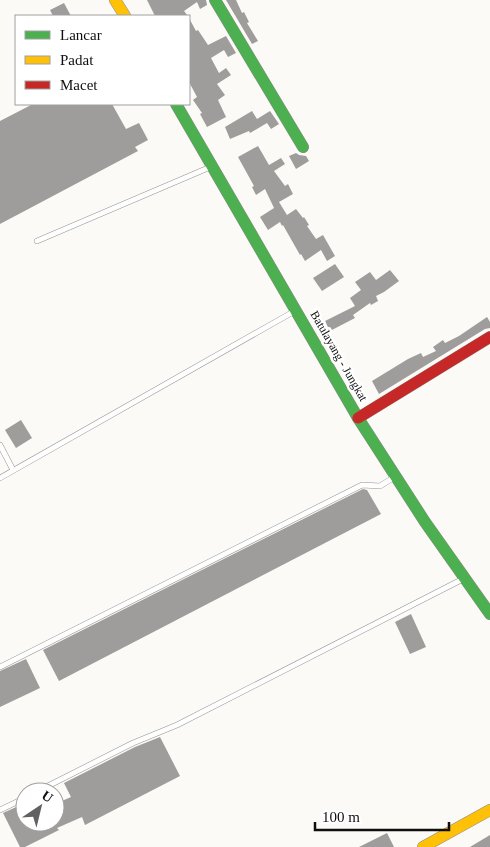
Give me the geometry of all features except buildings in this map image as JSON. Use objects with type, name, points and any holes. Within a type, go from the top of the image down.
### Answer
[{"type":"main road","points":[[115,0],[124,15]]},
{"type":"main road","points":[[216,0],[303,146]]},
{"type":"main road","name":"Batulayang - Jungkat","points":[[177,105],[358,418],[395,476],[490,614]]},
{"type":"main road","points":[[358,418],[490,338]]},
{"type":"main road","points":[[423,847],[490,810]]},
{"type":"lane","points":[[38,241],[213,166]]},
{"type":"lane","points":[[0,478],[297,310]]},
{"type":"lane","points":[[0,445],[13,470]]},
{"type":"lane","points":[[0,666],[362,485],[380,486],[395,476]]},
{"type":"lane","points":[[56,782],[133,743],[177,725],[464,578]]},
{"type":"lane","points":[[0,810],[15,803]]},
{"type":"traffic: fast","points":[[215,0],[303,147]]},
{"type":"traffic: fast","points":[[177,105],[358,418],[425,522],[490,614]]},
{"type":"traffic: slow","points":[[115,0],[124,15]]},
{"type":"traffic: slow","points":[[423,847],[490,810]]},
{"type":"traffic: jam","points":[[358,418],[490,337]]}]
